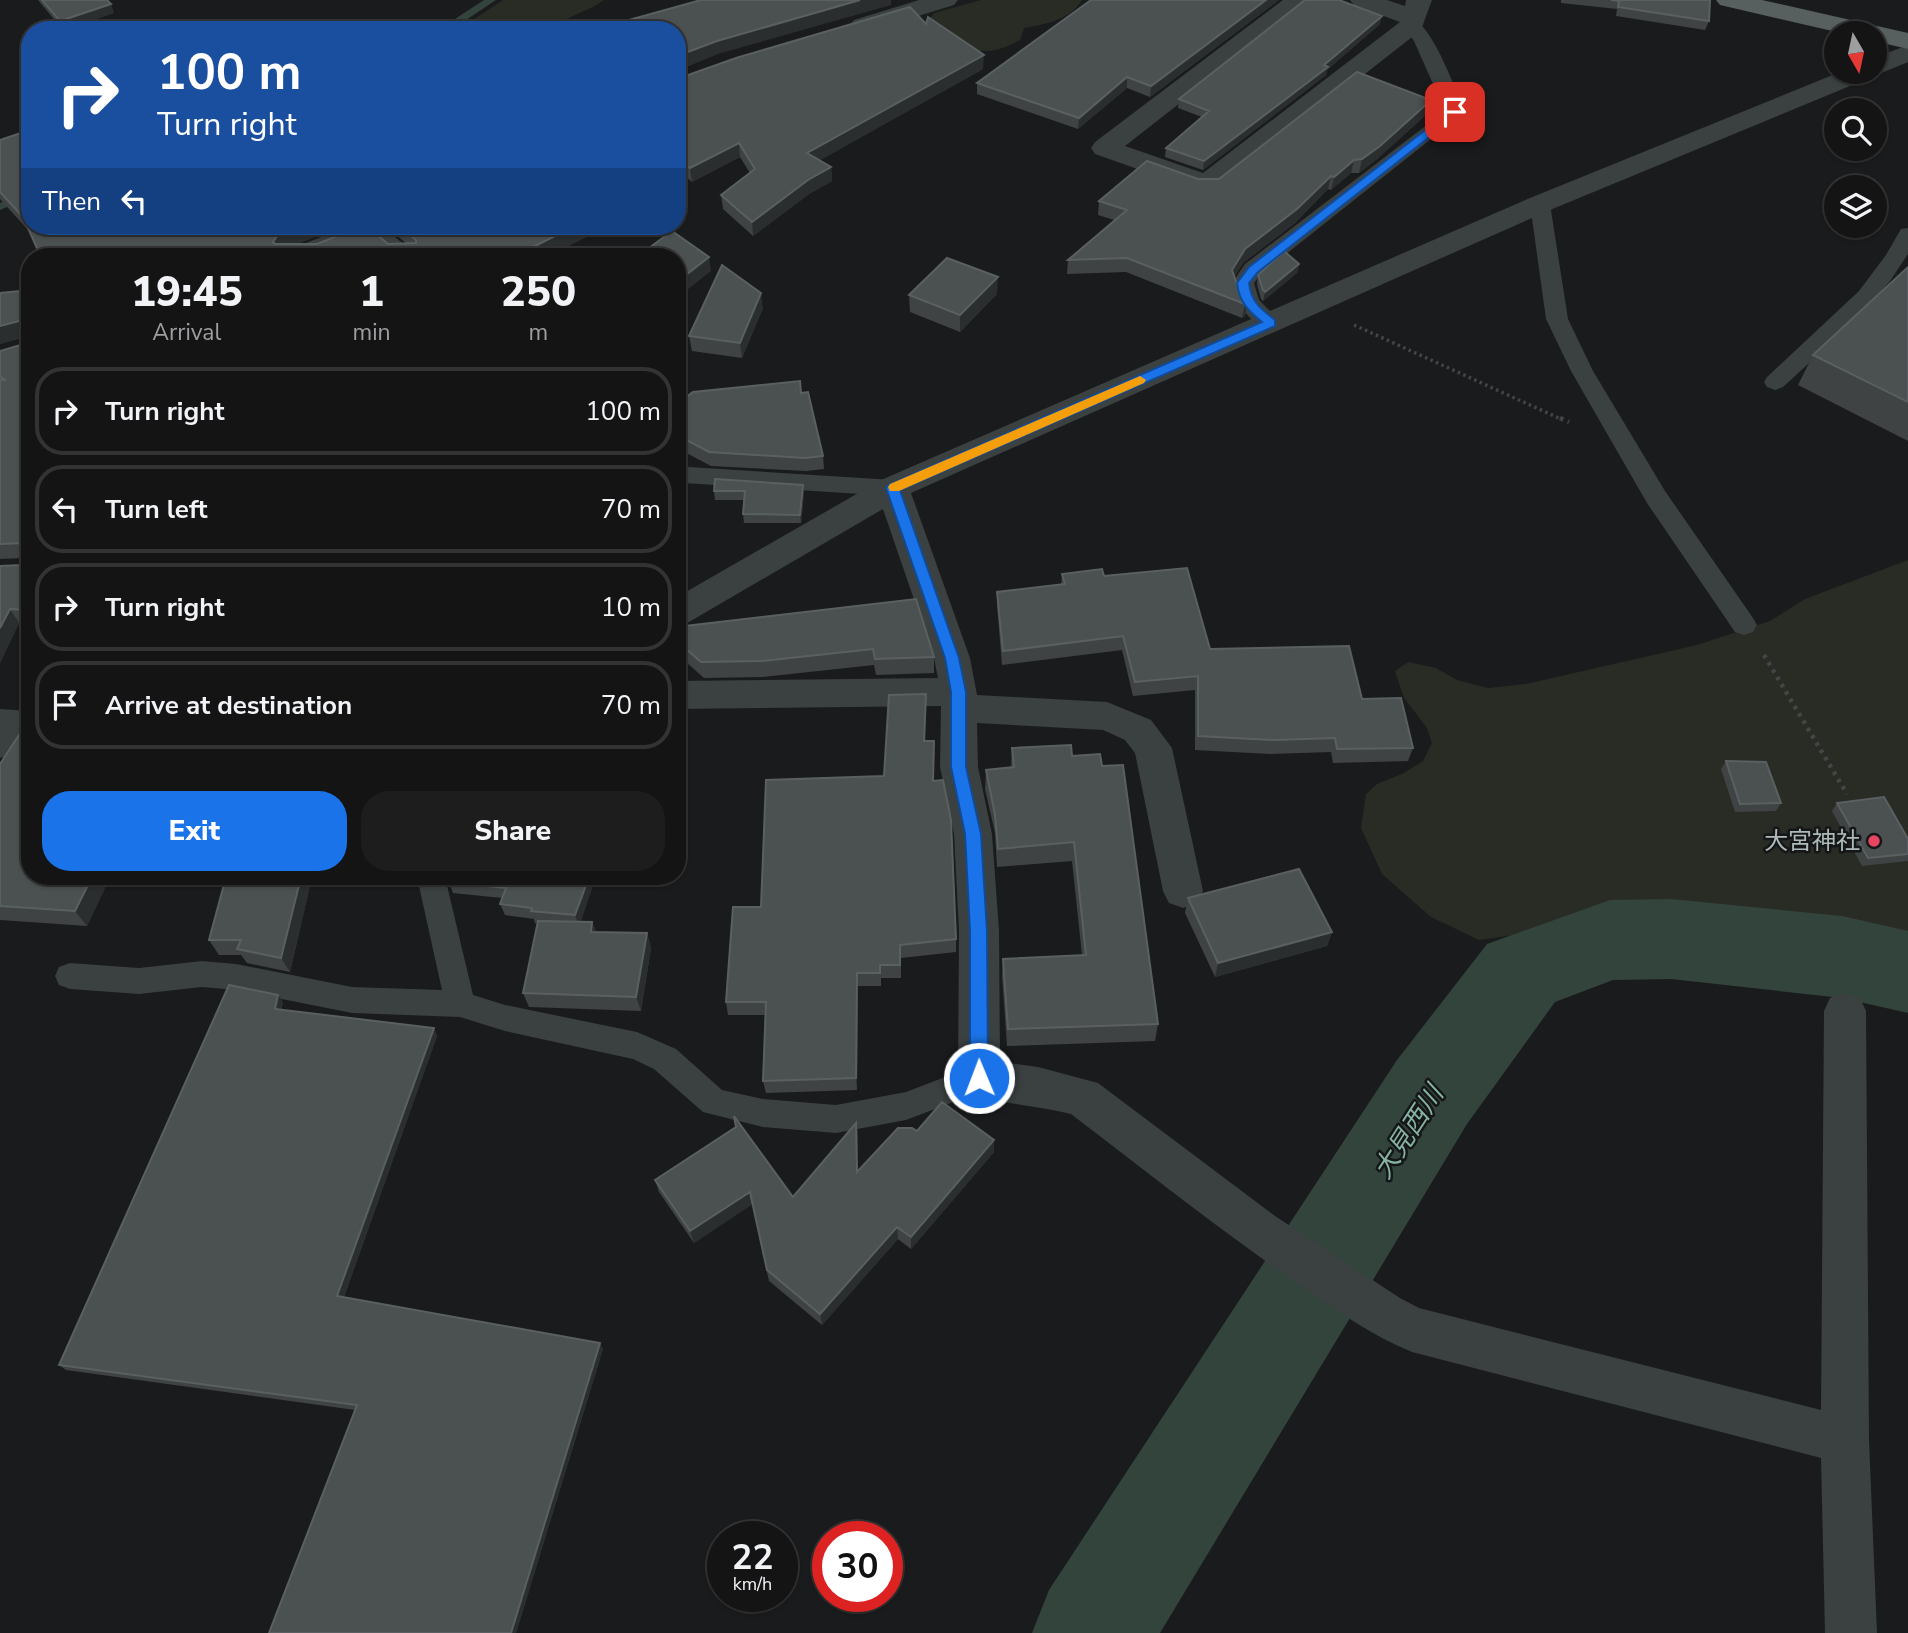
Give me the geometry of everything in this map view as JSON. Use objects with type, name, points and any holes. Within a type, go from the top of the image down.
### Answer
[{"type":"main road","points":[[1729,0],[1824,22]]},
{"type":"main road","points":[[1887,36],[1908,41]]},
{"type":"street","points":[[834,34],[945,0]]},
{"type":"street","points":[[1299,0],[1105,148],[1207,184],[1415,14]]},
{"type":"street","points":[[1363,0],[1415,14]]},
{"type":"street","points":[[1887,62],[1908,53]]},
{"type":"street","points":[[686,608],[893,488],[1540,204],[1833,84]]},
{"type":"street","points":[[318,248],[351,235]]},
{"type":"street","points":[[893,488],[952,658],[959,700],[959,767],[973,834],[979,931],[979,1078],[1038,1086],[1083,1097],[1259,1231],[1383,1314],[1412,1329],[1845,1440]]},
{"type":"street","points":[[686,695],[959,700],[1107,716],[1138,730],[1153,748],[1184,891]]},
{"type":"street","points":[[1845,1011],[1845,1440],[1851,1633]]},
{"type":"lane","points":[[1271,323],[1253,309],[1244,295],[1243,283],[1254,269],[1455,112],[1423,40],[1415,14]]},
{"type":"lane","points":[[1540,204],[1558,319],[1615,428],[1656,497],[1744,625]]},
{"type":"lane","points":[[1775,382],[1872,290],[1898,256],[1908,234]]},
{"type":"lane","points":[[383,235],[398,248]]},
{"type":"lane","points":[[686,476],[893,488]]},
{"type":"lane","points":[[433,885],[460,1004]]},
{"type":"lane","points":[[70,976],[139,981],[202,974],[236,977],[352,1000],[460,1004],[505,1018],[637,1046],[665,1059],[714,1102],[763,1113],[836,1119],[906,1106],[979,1078]]},
{"type":"path","points":[[1314,304],[1558,419],[1589,427],[1615,428]]},
{"type":"path","points":[[1766,658],[1847,794]]},
{"type":"shaded area","points":[[503,0],[604,0],[565,21],[472,21]]},
{"type":"shaded area","points":[[981,0],[1082,0],[1064,17],[1024,28],[1020,40],[991,51],[979,51],[963,45],[948,36],[930,18],[934,13]]},
{"type":"shaded area","points":[[1908,560],[1908,935],[1849,919],[1738,912],[1632,910],[1557,921],[1522,934],[1479,940],[1431,917],[1382,874],[1361,828],[1366,794],[1377,784],[1404,773],[1423,761],[1432,743],[1427,728],[1404,698],[1395,671],[1408,662],[1436,668],[1457,680],[1488,688],[1526,684],[1697,645],[1770,621],[1805,599]]},
{"type":"building","points":[[42,0],[107,0],[111,4],[60,21]]},
{"type":"building","points":[[701,0],[860,0],[717,41],[686,53],[686,21],[625,21]]},
{"type":"building","points":[[1091,0],[1266,0],[1151,86],[1127,77],[1079,118],[977,83]]},
{"type":"building","points":[[1305,0],[1339,0],[1382,16],[1324,65],[1328,67],[1204,161],[1166,148],[1209,111],[1179,99]]},
{"type":"building","points":[[1611,0],[1710,0],[1709,21],[1618,7],[1619,1]]},
{"type":"building","points":[[910,7],[926,24],[928,17],[984,55],[807,153],[831,167],[808,180],[752,222],[721,195],[755,169],[739,143],[690,168],[686,165],[686,76],[736,58]]},
{"type":"building","points":[[1357,72],[1431,100],[1380,146],[1362,159],[1354,160],[1334,177],[1331,176],[1297,209],[1245,249],[1232,270],[1247,302],[1245,304],[1127,258],[1068,260],[1127,210],[1099,201],[1147,161],[1198,179],[1219,179]]},
{"type":"building","points":[[21,133],[21,215],[0,192],[0,140]]},
{"type":"building","points":[[31,235],[278,235],[273,242],[275,244],[317,244],[340,235],[378,235],[388,244],[416,243],[410,235],[557,235],[531,248],[37,248]]},
{"type":"building","points":[[667,235],[678,235],[709,257],[686,275],[686,248],[649,248]]},
{"type":"building","points":[[1284,251],[1299,264],[1265,292],[1258,275]]},
{"type":"building","points":[[947,258],[998,277],[960,315],[909,295]]},
{"type":"building","points":[[722,265],[761,293],[740,343],[689,336]]},
{"type":"building","points":[[1908,267],[1908,402],[1813,355]]},
{"type":"building","points":[[21,291],[21,321],[0,326],[0,293]]},
{"type":"building","points":[[21,345],[21,543],[0,544],[0,380],[6,380],[0,377],[0,351]]},
{"type":"building","points":[[800,381],[801,393],[808,392],[823,456],[805,458],[709,452],[686,440],[686,397],[693,392]]},
{"type":"building","points":[[715,479],[803,485],[800,515],[743,514],[745,491],[714,491]]},
{"type":"building","points":[[21,565],[21,610],[10,609],[0,628],[0,566]]},
{"type":"building","points":[[1187,568],[1210,649],[1349,646],[1362,699],[1401,698],[1413,748],[1337,749],[1335,738],[1274,740],[1198,736],[1198,676],[1135,682],[1123,636],[1003,651],[997,592],[1065,584],[1062,574],[1102,569],[1104,576]]},
{"type":"building","points":[[916,599],[934,657],[875,659],[873,649],[761,661],[701,662],[686,649],[686,626]]},
{"type":"building","points":[[926,694],[924,741],[934,741],[933,781],[943,780],[951,820],[956,939],[900,945],[900,965],[880,965],[880,973],[857,973],[856,1078],[763,1081],[766,1002],[726,1002],[733,907],[761,907],[766,780],[884,776],[889,695]]},
{"type":"building","points":[[21,732],[21,885],[88,885],[75,911],[0,906],[0,764]]},
{"type":"building","points":[[1071,745],[1072,756],[1100,754],[1102,766],[1123,765],[1158,1024],[1008,1029],[1003,959],[1086,955],[1074,842],[998,849],[995,815],[986,770],[1014,767],[1012,748]]},
{"type":"building","points":[[1726,761],[1766,762],[1781,803],[1740,804]]},
{"type":"building","points":[[1884,797],[1908,839],[1908,854],[1868,858],[1837,803]]},
{"type":"building","points":[[1299,869],[1332,932],[1218,963],[1188,898]]},
{"type":"building","points":[[224,885],[299,885],[281,958],[237,949],[241,940],[209,940]]},
{"type":"building","points":[[477,885],[586,885],[575,915],[531,911],[532,908],[500,904],[506,888]]},
{"type":"building","points":[[538,921],[592,922],[591,932],[647,933],[636,997],[523,993]]},
{"type":"building","points":[[229,985],[278,995],[275,1009],[434,1028],[337,1296],[600,1343],[511,1633],[269,1633],[357,1405],[59,1365]]},
{"type":"building","points":[[942,1102],[994,1140],[911,1237],[897,1227],[820,1314],[767,1270],[750,1192],[690,1231],[655,1180],[736,1127],[734,1116],[793,1197],[856,1123],[857,1172],[898,1128],[912,1128],[917,1131]]},
{"type":"waterway","points":[[457,21],[491,0]]},
{"type":"waterway","points":[[0,207],[21,197]]},
{"type":"waterway","name":"大見西川","points":[[1092,1633],[1432,1092],[1521,973],[1610,940],[1671,939],[1842,957],[1908,972]]},
{"type":"slow traffic","points":[[894,487],[1140,380]]},
{"type":"place","name":"大宮神社","points":[[1874,841]]},
{"type":"route","points":[[979,1078],[979,931],[973,834],[959,767],[958,692],[952,658],[893,488],[1271,323],[1253,309],[1244,295],[1243,283],[1254,269],[1455,112]]}]
